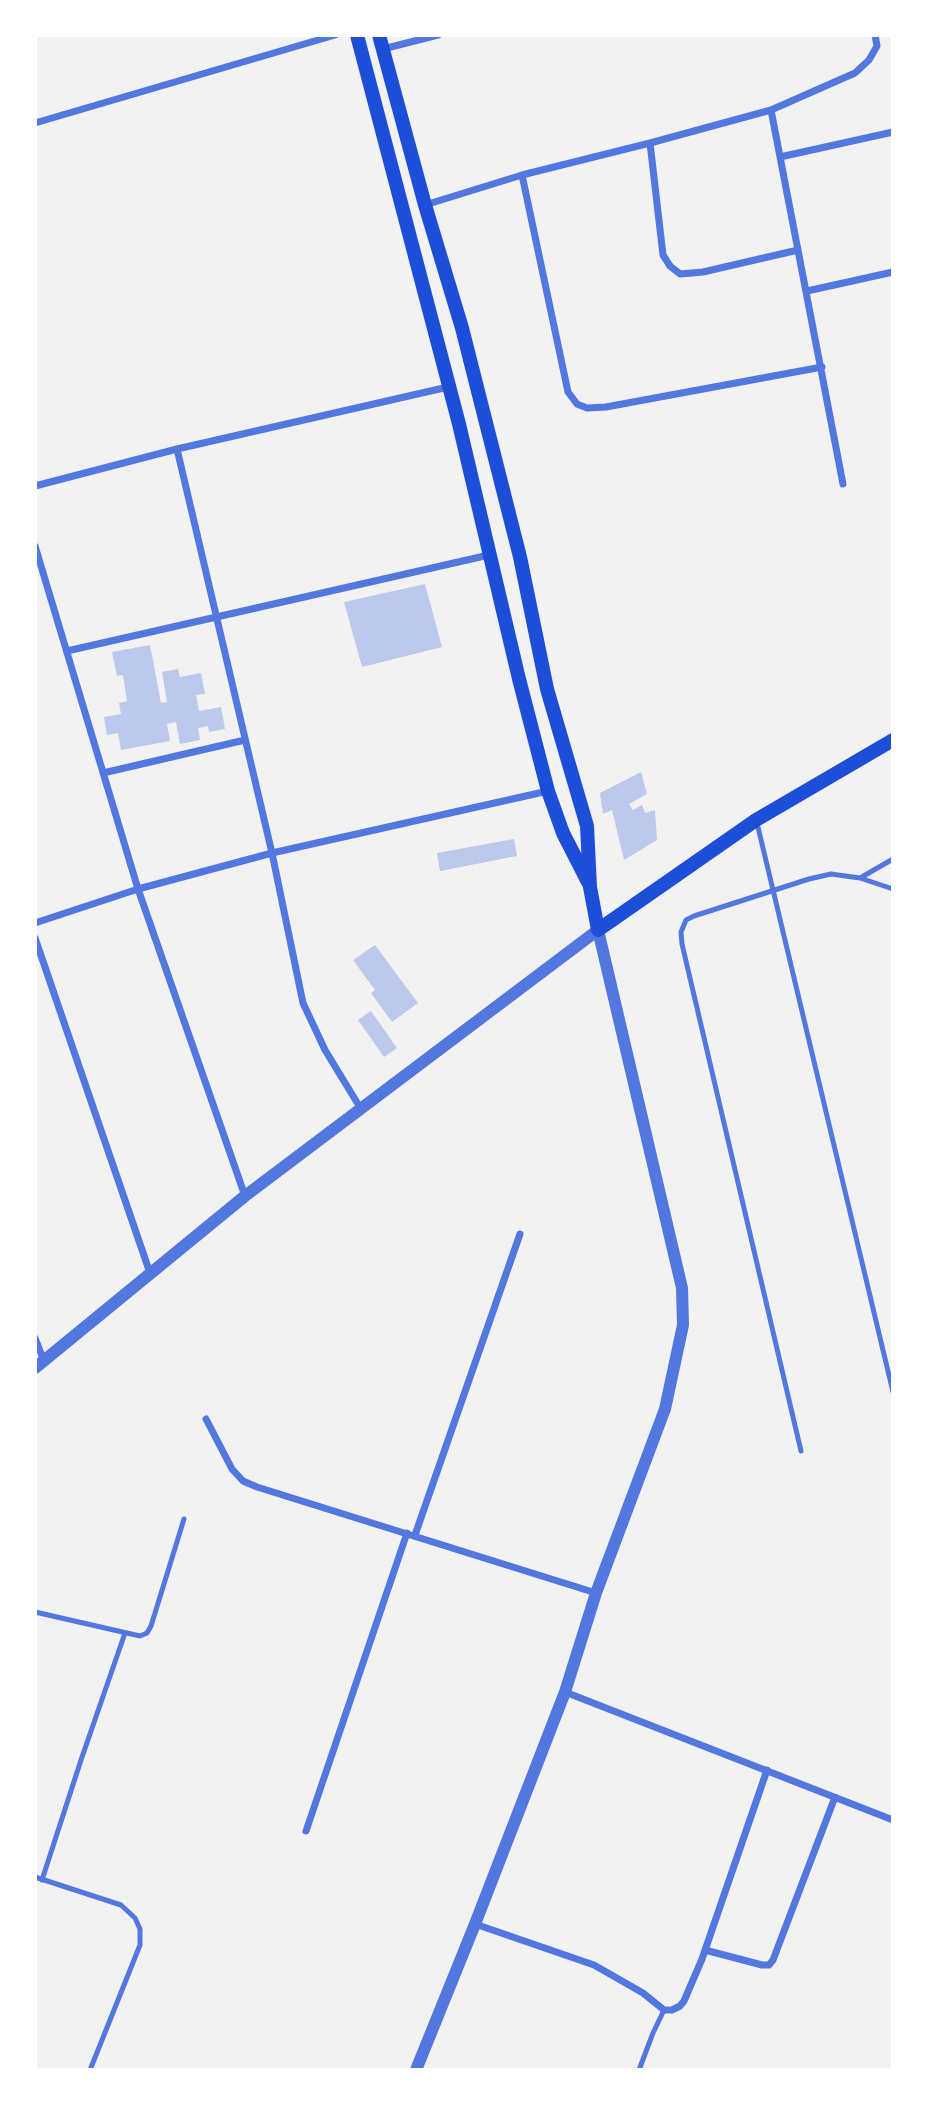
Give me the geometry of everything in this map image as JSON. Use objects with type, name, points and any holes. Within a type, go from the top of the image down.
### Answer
[{"type":"main road","points":[[357,35],[548,791],[563,833],[590,887]]},
{"type":"main road","points":[[381,42],[462,328],[520,557],[547,688],[587,827],[590,887],[598,930],[756,820],[893,740]]},
{"type":"main road","points":[[377,110],[397,103]]},
{"type":"street","points":[[35,123],[335,35]]},
{"type":"street","points":[[381,42],[438,35]]},
{"type":"street","points":[[425,205],[522,175],[650,144],[771,110],[855,73],[869,60],[877,46],[875,35]]},
{"type":"street","points":[[771,110],[843,484]]},
{"type":"street","points":[[780,157],[893,132]]},
{"type":"street","points":[[650,144],[663,254],[670,266],[680,274],[703,272],[798,250]]},
{"type":"street","points":[[522,175],[569,392],[577,404],[587,408],[606,407],[822,367]]},
{"type":"street","points":[[807,291],[893,272]]},
{"type":"street","points":[[35,486],[177,449],[448,387]]},
{"type":"street","points":[[177,449],[272,853],[303,1003],[325,1050],[361,1108]]},
{"type":"street","points":[[35,546],[138,889],[245,1196]]},
{"type":"street","points":[[67,651],[489,555]]},
{"type":"street","points":[[103,773],[245,740]]},
{"type":"street","points":[[35,923],[138,889],[272,853],[548,791]]},
{"type":"street","points":[[35,1338],[40,1364],[245,1196],[598,930],[682,1288],[683,1325],[665,1409],[596,1593],[565,1692],[416,2070]]},
{"type":"street","points":[[35,938],[149,1273]]},
{"type":"street","points":[[306,1831],[520,1234]]},
{"type":"street","points":[[206,1419],[233,1469],[243,1481],[596,1593]]},
{"type":"street","points":[[565,1692],[893,1820]]},
{"type":"street","points":[[475,1924],[594,1965],[643,1993],[664,2010],[672,2010],[684,2001],[705,1950],[767,1770]]},
{"type":"street","points":[[705,1950],[762,1965],[769,1965],[774,1960],[835,1797]]},
{"type":"lane","points":[[756,820],[893,1392]]},
{"type":"lane","points":[[860,878],[893,859]]},
{"type":"lane","points":[[801,1451],[681,932],[686,920],[694,916],[831,874],[860,878],[893,889]]},
{"type":"lane","points":[[35,1612],[140,1636],[147,1633],[184,1519]]},
{"type":"lane","points":[[42,1880],[125,1633]]},
{"type":"lane","points":[[35,1877],[121,1905],[135,1919],[140,1930],[140,1945],[90,2070]]},
{"type":"lane","points":[[639,2070],[664,2010]]},
{"type":"building","points":[[425,584],[442,647],[362,667],[344,602]]},
{"type":"building","points":[[150,645],[161,703],[167,702],[162,672],[178,669],[180,677],[201,673],[205,694],[196,695],[199,711],[221,707],[225,729],[209,732],[208,726],[198,728],[200,740],[180,744],[176,722],[167,724],[170,741],[121,750],[118,733],[107,735],[104,717],[121,714],[119,703],[127,701],[123,675],[117,676],[112,652]]},
{"type":"building","points":[[641,772],[647,794],[629,804],[633,810],[642,805],[645,813],[655,810],[657,840],[624,860],[612,810],[603,814],[600,793]]},
{"type":"building","points":[[514,839],[517,856],[440,871],[437,853]]},
{"type":"building","points":[[375,945],[418,1003],[392,1022],[371,993],[375,990],[353,960]]},
{"type":"building","points":[[371,1011],[397,1048],[384,1057],[358,1020]]}]
